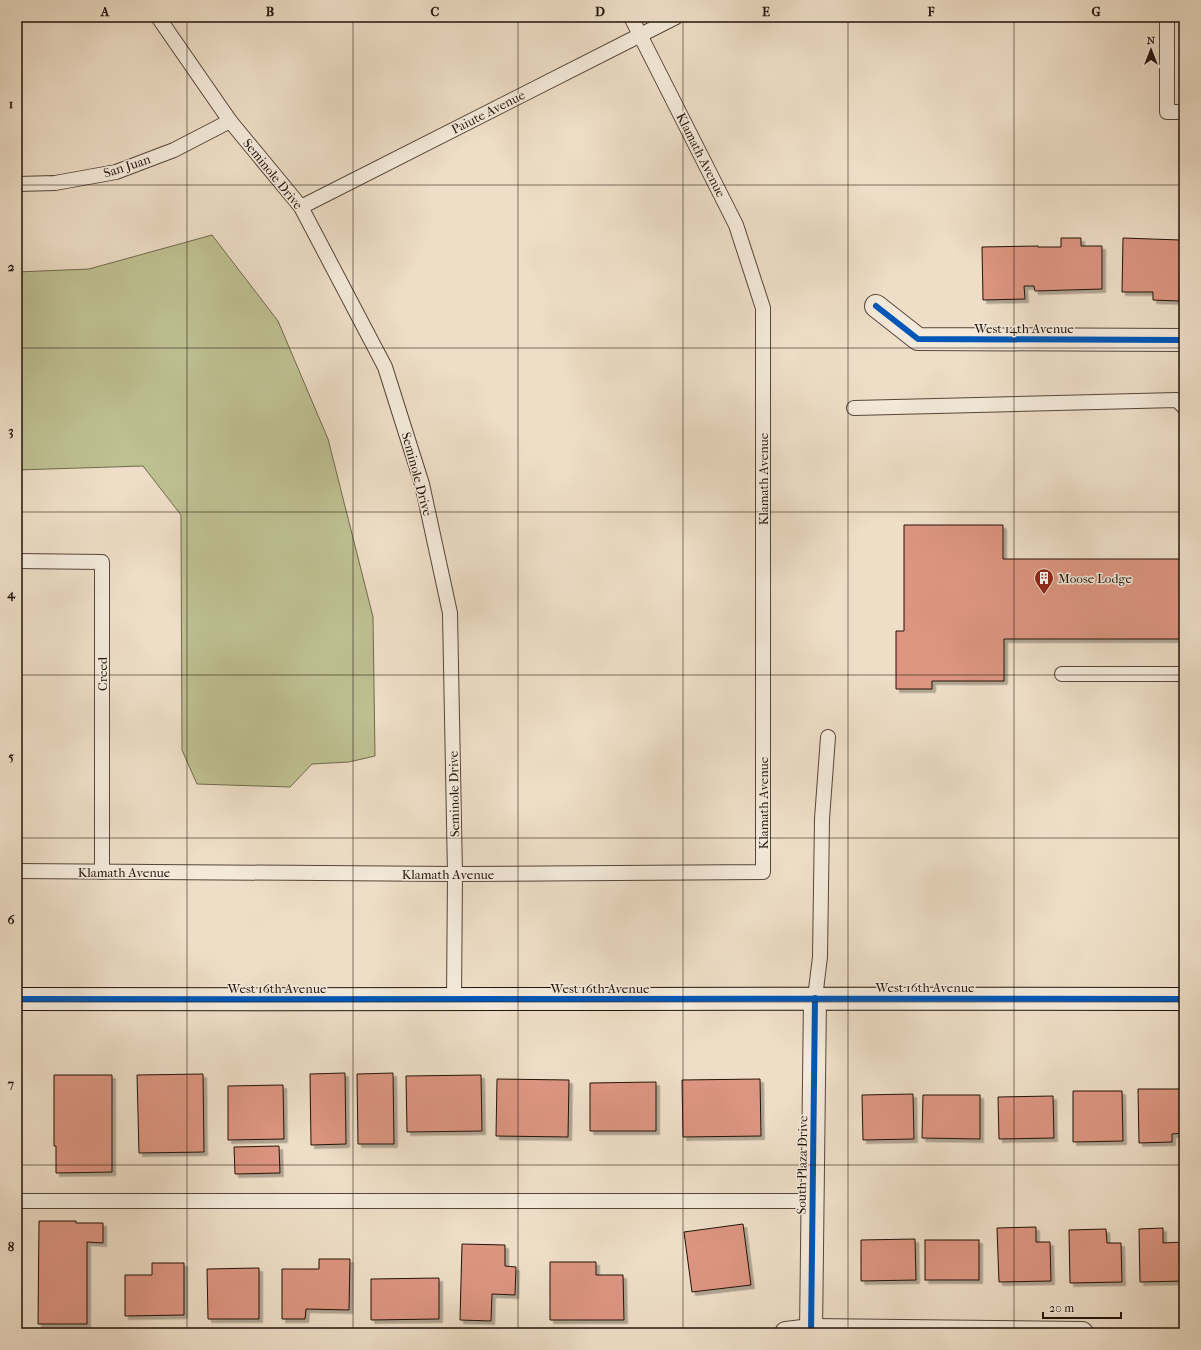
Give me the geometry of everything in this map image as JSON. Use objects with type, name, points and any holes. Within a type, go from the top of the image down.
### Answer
[{"type":"street","name":"West 14th Avenue","points":[[876,306],[918,339],[1184,340]]},
{"type":"street","name":"South Plaza Drive","points":[[811,1332],[814,998]]},
{"type":"street","name":"West 16th Avenue","points":[[17,999],[1184,999]]},
{"type":"street","points":[[786,1333],[1082,1333]]},
{"type":"lane","name":"Seminole Drive","points":[[158,17],[230,121],[301,207],[385,367],[422,484],[450,613],[455,874],[454,1000]]},
{"type":"lane","name":"Klamath Avenue","points":[[17,871],[455,874],[763,872],[763,308],[736,225],[631,17]]},
{"type":"lane","name":"Paiute Avenue","points":[[301,207],[676,17]]},
{"type":"lane","points":[[1166,17],[1167,112],[1184,112]]},
{"type":"lane","name":"San Juan","points":[[17,184],[55,183],[116,172],[174,150],[230,121]]},
{"type":"lane","points":[[854,408],[1177,400],[1184,407]]},
{"type":"lane","name":"Creed","points":[[17,561],[102,562],[102,872]]},
{"type":"lane","points":[[1062,674],[1184,674]]},
{"type":"lane","points":[[814,998],[820,958],[822,819],[828,737]]},
{"type":"lane","points":[[17,1202],[813,1202]]},
{"type":"green space","points":[[212,235],[278,321],[328,439],[373,617],[375,756],[349,762],[312,764],[290,787],[197,784],[182,750],[181,515],[143,466],[17,470],[17,272],[89,269]]},
{"type":"building","points":[[1061,238],[1081,238],[1081,246],[1102,246],[1102,289],[1035,291],[1034,286],[1024,286],[1025,299],[983,300],[982,247],[1061,247]]},
{"type":"building","points":[[1123,238],[1180,240],[1179,301],[1153,300],[1153,292],[1122,292]]},
{"type":"building","name":"Moose Lodge","points":[[904,525],[1003,525],[1003,559],[1184,559],[1184,639],[1004,639],[1004,681],[932,681],[932,689],[896,689],[896,631],[904,631]]},
{"type":"building","points":[[345,1073],[346,1144],[311,1145],[310,1074]]},
{"type":"building","points":[[393,1073],[394,1144],[358,1144],[357,1074]]},
{"type":"building","points":[[203,1074],[204,1152],[139,1153],[137,1075]]},
{"type":"building","points":[[54,1075],[112,1075],[112,1172],[56,1173],[56,1146],[54,1146]]},
{"type":"building","points":[[481,1075],[482,1131],[407,1132],[406,1076]]},
{"type":"building","points":[[497,1079],[569,1080],[568,1137],[496,1136]]},
{"type":"building","points":[[760,1079],[761,1136],[683,1137],[682,1080]]},
{"type":"building","points":[[656,1082],[656,1131],[590,1131],[590,1083]]},
{"type":"building","points":[[283,1085],[284,1139],[228,1140],[228,1086]]},
{"type":"building","points":[[1138,1089],[1184,1089],[1184,1133],[1172,1134],[1172,1142],[1139,1143]]},
{"type":"building","points":[[1073,1091],[1122,1091],[1123,1141],[1073,1142]]},
{"type":"building","points":[[913,1094],[914,1139],[863,1140],[862,1095]]},
{"type":"building","points":[[923,1095],[980,1095],[980,1139],[922,1138]]},
{"type":"building","points":[[1053,1096],[1054,1138],[999,1139],[998,1097]]},
{"type":"building","points":[[279,1146],[280,1173],[235,1174],[234,1147]]},
{"type":"building","points":[[39,1221],[103,1223],[103,1243],[87,1242],[87,1324],[38,1324]]},
{"type":"building","points":[[743,1224],[751,1285],[692,1292],[684,1232]]},
{"type":"building","points":[[1036,1227],[1036,1242],[1050,1242],[1051,1281],[999,1282],[997,1228]]},
{"type":"building","points":[[1163,1228],[1163,1243],[1184,1242],[1184,1281],[1140,1282],[1139,1229]]},
{"type":"building","points":[[1106,1229],[1107,1243],[1121,1243],[1122,1282],[1070,1283],[1069,1230]]},
{"type":"building","points":[[915,1239],[916,1280],[861,1281],[861,1240]]},
{"type":"building","points":[[925,1240],[979,1240],[979,1280],[925,1280]]},
{"type":"building","points":[[462,1244],[505,1245],[505,1266],[516,1267],[515,1295],[492,1294],[491,1321],[460,1320]]},
{"type":"building","points":[[319,1259],[350,1259],[349,1310],[306,1309],[305,1319],[282,1319],[282,1269],[319,1269]]},
{"type":"building","points":[[550,1262],[596,1262],[596,1275],[623,1275],[624,1320],[550,1320]]},
{"type":"building","points":[[152,1263],[184,1263],[184,1315],[125,1316],[125,1275],[152,1275]]},
{"type":"building","points":[[259,1268],[259,1319],[208,1319],[207,1269]]},
{"type":"building","points":[[439,1278],[439,1319],[371,1320],[371,1279]]},
{"type":"cycle path","points":[[876,306],[918,339],[1184,340]]},
{"type":"cycle path","points":[[811,1333],[815,998]]},
{"type":"cycle path","points":[[17,999],[1184,999]]},
{"type":"place","name":"Moose Lodge","points":[[1044,595]]}]
